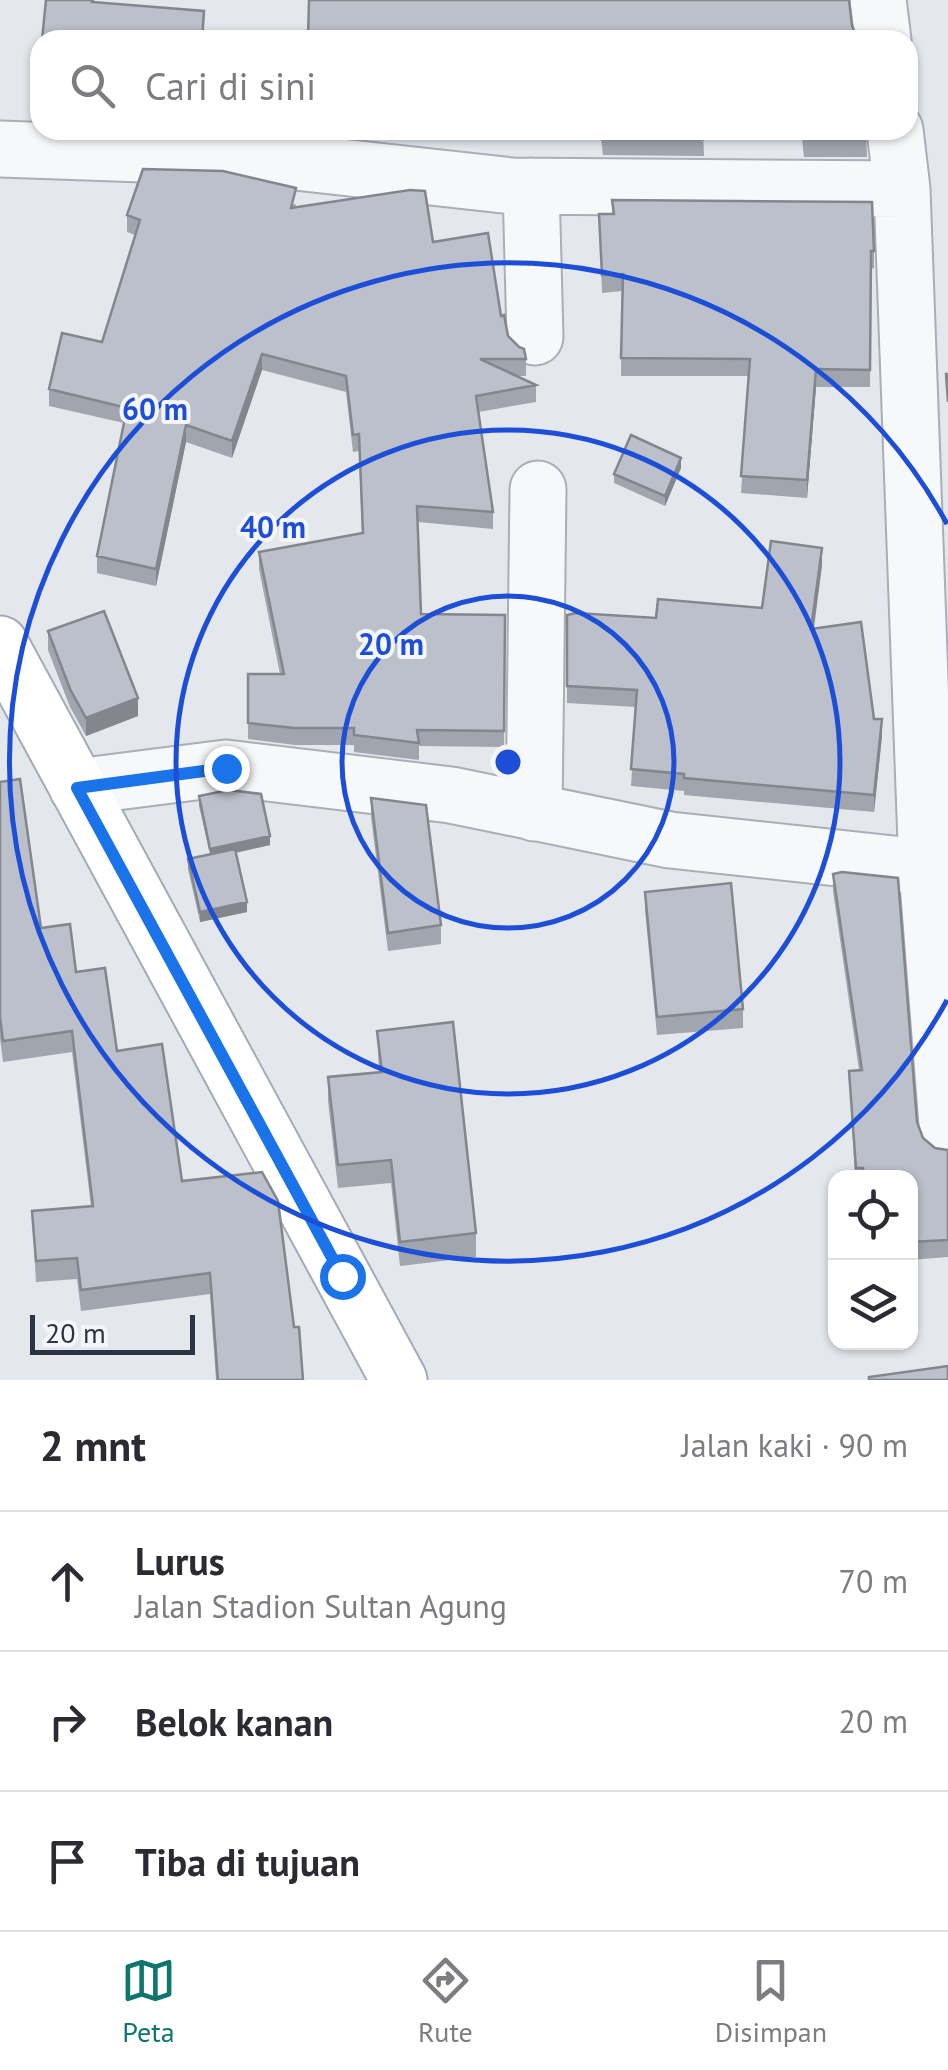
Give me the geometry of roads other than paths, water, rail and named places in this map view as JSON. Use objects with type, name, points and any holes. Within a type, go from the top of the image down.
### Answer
[{"type":"main road","points":[[0,644],[399,1380]]},
{"type":"street","points":[[878,0],[882,30]]},
{"type":"street","points":[[896,140],[902,188],[938,870],[948,1137]]},
{"type":"street","points":[[0,149],[260,158],[531,186],[902,188]]},
{"type":"street","points":[[531,186],[535,337]]},
{"type":"street","points":[[534,813],[538,488]]},
{"type":"street","points":[[77,788],[226,768],[451,795],[670,840],[938,870]]}]
